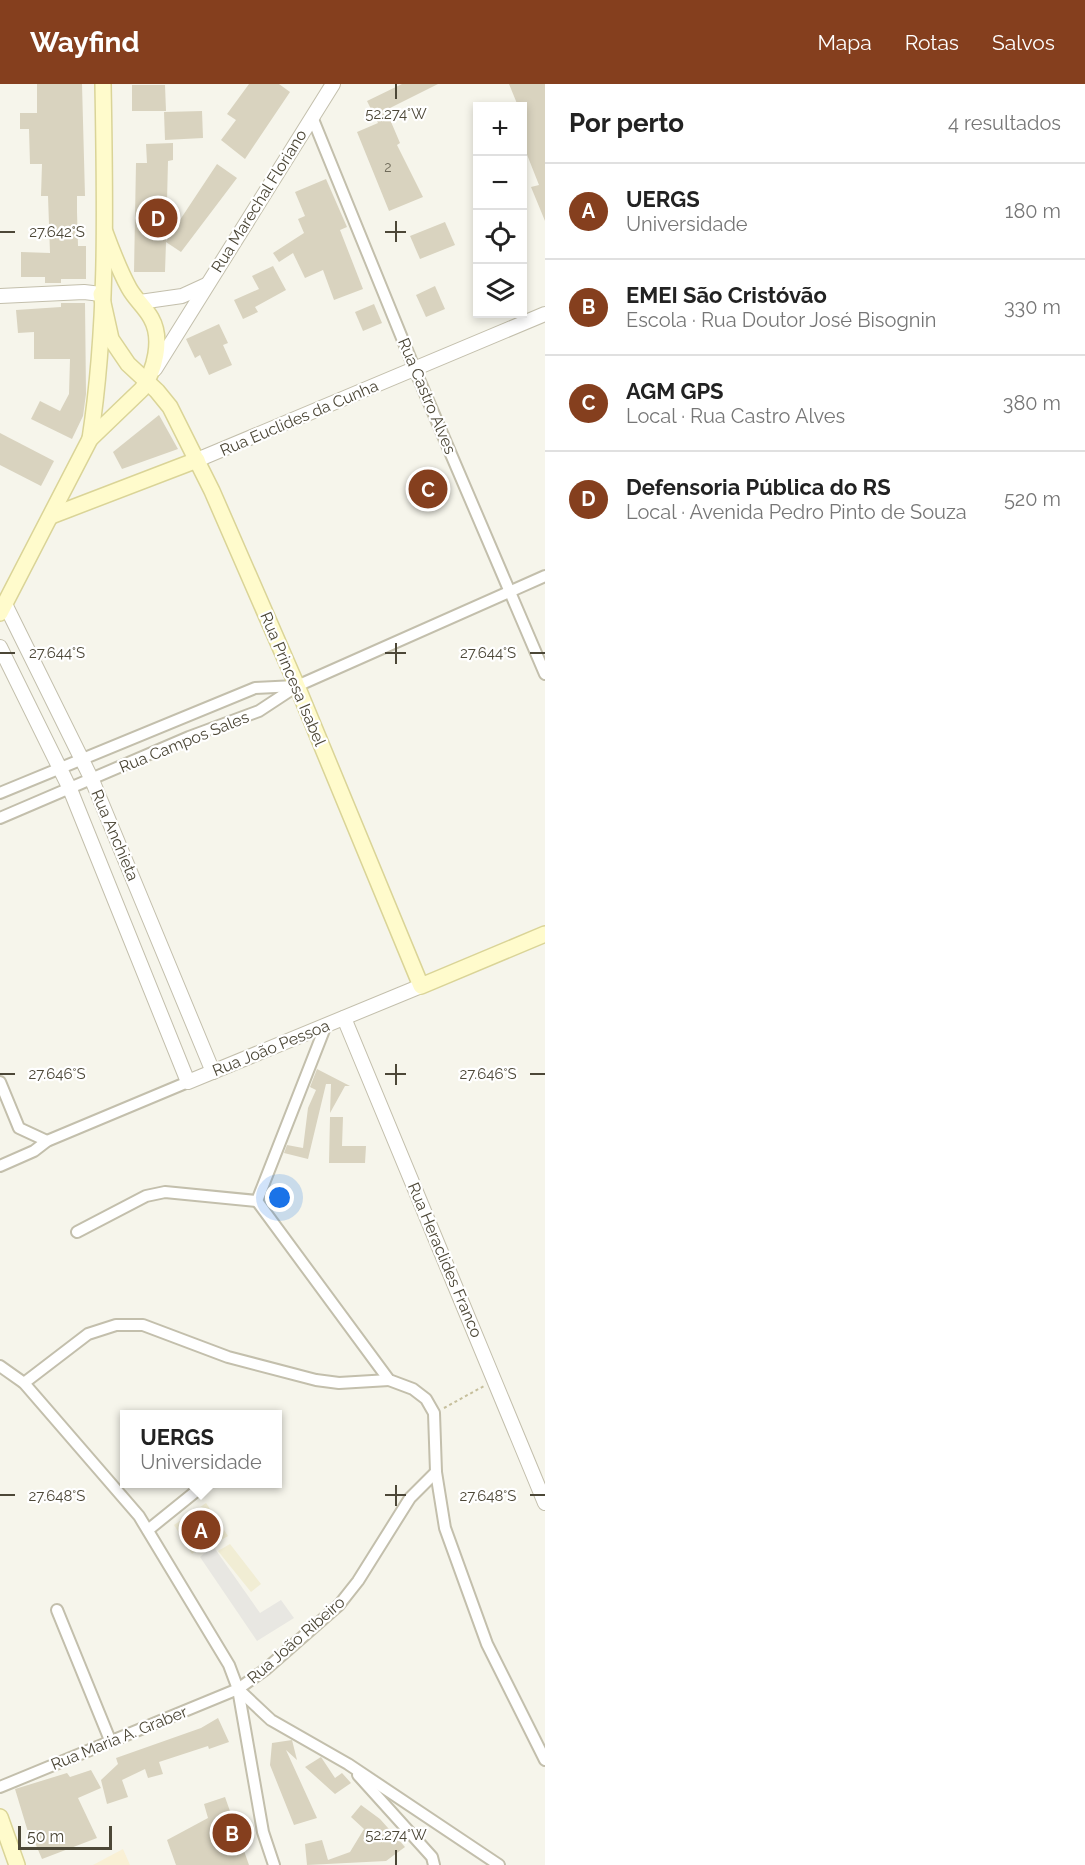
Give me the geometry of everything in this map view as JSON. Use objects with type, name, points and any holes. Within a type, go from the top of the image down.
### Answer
[{"type":"main road","points":[[90,440],[99,383],[105,232],[104,84]]},
{"type":"main road","points":[[2,608],[90,440],[147,381],[156,354],[157,334],[140,302],[125,281],[105,232]]},
{"type":"main road","name":"Rua Princesa Isabel","points":[[101,294],[111,339],[128,364],[170,407],[197,460],[297,686],[421,986]]},
{"type":"main road","name":"Rua Euclides da Cunha","points":[[51,516],[197,460]]},
{"type":"main road","name":"Rua João Pessoa","points":[[421,986],[545,934]]},
{"type":"main road","points":[[0,1817],[17,1865]]},
{"type":"street","name":"Rua Marechal Floriano","points":[[147,381],[333,84]]},
{"type":"street","name":"Rua Marechal Floriano","points":[[312,117],[344,84]]},
{"type":"street","name":"Rua Castro Alves","points":[[312,117],[415,370],[545,674]]},
{"type":"street","name":"Rua Marechal Floriano","points":[[140,302],[182,297],[206,285]]},
{"type":"street","points":[[0,296],[84,292],[101,294]]},
{"type":"street","name":"Rua Euclides da Cunha","points":[[197,460],[545,314]]},
{"type":"street","name":"Rua Campos Sales","points":[[0,818],[259,711],[297,686],[545,576]]},
{"type":"street","name":"Rua Anchieta","points":[[2,608],[92,780],[213,1072]]},
{"type":"street","name":"Rua Anchieta","points":[[0,647],[70,789],[188,1082]]},
{"type":"street","name":"Rua Campos Sales","points":[[0,792],[255,688],[297,686]]},
{"type":"street","points":[[181,719],[189,738]]},
{"type":"street","points":[[128,933],[151,923]]},
{"type":"street","name":"Rua João Pessoa","points":[[0,1166],[34,1151],[47,1141],[421,986]]},
{"type":"street","name":"Rua Heraclides Franco","points":[[344,1018],[545,1503]]},
{"type":"street","points":[[257,1202],[327,1025]]},
{"type":"street","points":[[0,1082],[19,1128],[47,1141]]},
{"type":"street","points":[[77,1232],[146,1196],[165,1192],[257,1202],[388,1380]]},
{"type":"street","points":[[24,1383],[88,1334],[116,1325],[143,1325],[228,1357],[316,1380],[339,1383],[388,1380],[412,1389],[426,1399],[434,1413],[436,1473],[445,1528],[487,1644],[545,1760]]},
{"type":"street","points":[[0,1366],[24,1383],[148,1530],[229,1665],[238,1689],[263,1832],[274,1865]]},
{"type":"street","name":"Rua João Ribeiro","points":[[238,1689],[266,1669],[339,1605],[358,1581],[410,1498],[436,1473]]},
{"type":"street","points":[[148,1530],[200,1488]]},
{"type":"street","points":[[57,1610],[110,1740]]},
{"type":"street","points":[[238,1689],[271,1720],[348,1764],[499,1865]]},
{"type":"street","name":"Rua Maria A. Graber","points":[[0,1787],[238,1689]]},
{"type":"street","points":[[348,1764],[432,1857],[434,1865]]},
{"type":"path","points":[[434,1413],[495,1380]]},
{"type":"shaded area","points":[[206,1503],[228,1536],[216,1543],[212,1540],[192,1554],[174,1525]]},
{"type":"shaded area","points":[[230,1544],[261,1584],[251,1592],[218,1551]]},
{"type":"shaded area","points":[[213,1546],[260,1613],[281,1600],[294,1618],[257,1641],[200,1557]]},
{"type":"shaded area","points":[[123,1849],[130,1865],[93,1865]]},
{"type":"building","points":[[37,84],[82,84],[85,196],[77,196],[77,212],[78,246],[86,246],[86,279],[61,279],[61,283],[45,283],[45,277],[21,277],[21,252],[50,253],[48,196],[41,196],[42,164],[30,164],[29,129],[20,129],[20,113],[37,113]]},
{"type":"building","points":[[249,84],[279,84],[290,92],[245,159],[221,140],[236,120],[227,114]]},
{"type":"building","points":[[402,84],[438,84],[386,110],[400,143],[397,145],[423,197],[389,211],[357,132],[378,123],[367,101]]},
{"type":"building","points":[[509,84],[545,84],[545,221],[531,187],[539,185],[527,155],[527,102],[516,102]]},
{"type":"building","points":[[132,85],[165,85],[166,111],[132,111]]},
{"type":"building","points":[[202,111],[203,138],[165,140],[164,112]]},
{"type":"building","points":[[173,143],[173,160],[168,161],[166,241],[217,164],[237,178],[181,252],[166,242],[165,272],[134,272],[136,163],[147,163],[146,144]]},
{"type":"building","points":[[326,179],[347,227],[340,230],[363,289],[334,300],[323,270],[305,278],[293,253],[279,262],[273,253],[304,233],[298,219],[305,216],[295,192]]},
{"type":"building","points":[[445,222],[455,245],[420,259],[410,236]]},
{"type":"building","points":[[273,266],[286,290],[255,307],[258,312],[243,319],[234,300],[259,289],[252,276]]},
{"type":"building","points":[[435,286],[445,309],[426,317],[416,295]]},
{"type":"building","points":[[61,303],[85,303],[86,394],[83,416],[72,439],[31,419],[40,401],[60,411],[69,394],[70,359],[34,359],[34,332],[18,333],[16,310],[61,307]]},
{"type":"building","points":[[374,304],[382,323],[363,331],[355,312]]},
{"type":"building","points":[[219,324],[228,343],[223,345],[232,365],[209,375],[200,355],[195,358],[186,339]]},
{"type":"building","points":[[159,415],[178,449],[122,469],[113,452]]},
{"type":"building","points":[[0,433],[54,461],[41,486],[0,465]]},
{"type":"building","points":[[439,476],[445,490],[418,502],[411,488]]},
{"type":"building","points":[[317,1069],[350,1086],[345,1086],[330,1113],[331,1084],[326,1084],[308,1159],[284,1153],[287,1145],[303,1148],[308,1108],[316,1090],[310,1087]]},
{"type":"building","points":[[330,1117],[343,1117],[342,1146],[366,1146],[365,1163],[329,1163]]},
{"type":"building","points":[[218,1718],[229,1742],[209,1749],[208,1746],[159,1762],[163,1774],[148,1778],[145,1769],[122,1780],[128,1797],[107,1804],[101,1780],[118,1764],[116,1758],[201,1728]]},
{"type":"building","points":[[292,1740],[297,1760],[286,1750],[317,1818],[294,1825],[270,1765],[272,1743]]},
{"type":"building","points":[[321,1757],[335,1778],[342,1773],[351,1783],[335,1794],[305,1767]]},
{"type":"building","points":[[91,1770],[101,1788],[78,1798],[97,1838],[42,1859],[30,1831],[28,1832],[15,1789],[67,1773],[70,1777]]},
{"type":"building","points":[[225,1797],[249,1865],[176,1865],[167,1840],[208,1818],[204,1804]]},
{"type":"building","points":[[361,1805],[380,1819],[405,1847],[386,1861],[307,1865],[305,1844],[322,1840],[328,1860],[350,1852],[364,1829],[351,1817]]},
{"type":"place","name":"Defensoria Pública do RS","points":[[158,218]]},
{"type":"place","name":"AGM GPS","points":[[428,489]]},
{"type":"place","name":"UERGS","points":[[201,1530]]},
{"type":"place","name":"EMEI São Cristóvão","points":[[232,1833]]}]
